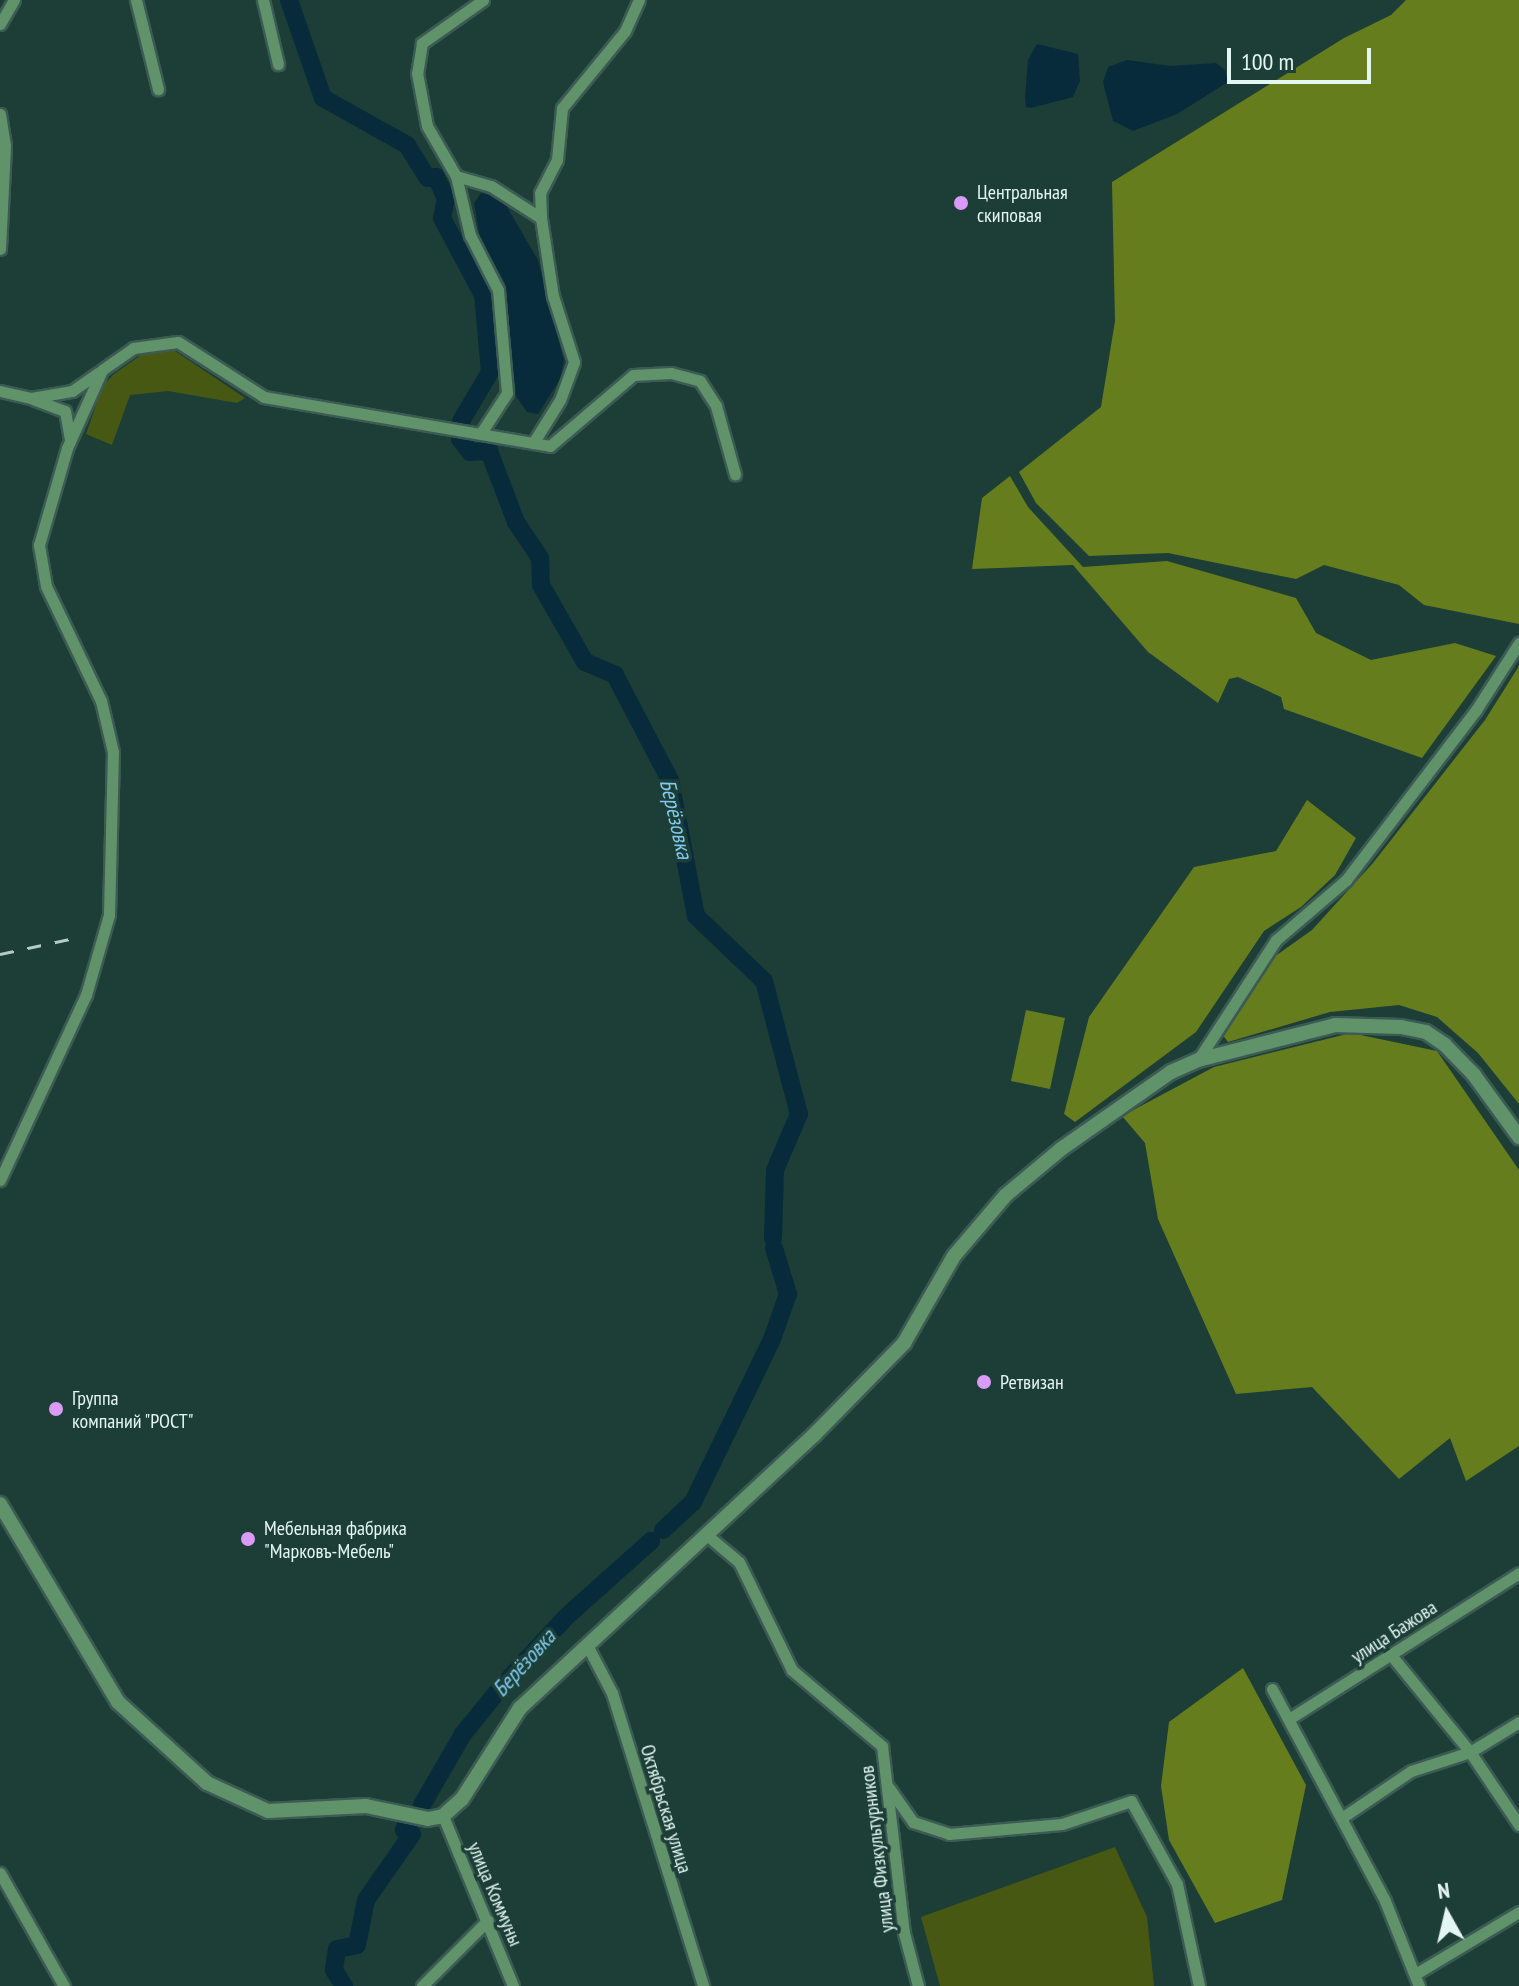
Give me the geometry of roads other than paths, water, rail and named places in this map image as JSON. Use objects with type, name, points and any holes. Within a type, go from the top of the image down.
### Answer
[{"type":"street","points":[[0,24],[14,0]]},
{"type":"street","points":[[136,0],[158,89]]},
{"type":"street","points":[[263,0],[278,64]]},
{"type":"street","points":[[481,433],[507,393],[498,290],[470,235],[456,176],[427,126],[417,73],[422,43],[483,0]]},
{"type":"street","points":[[533,443],[560,400],[574,362],[553,296],[540,193],[557,160],[562,108],[625,31],[639,0]]},
{"type":"street","points":[[0,114],[5,146],[0,249]]},
{"type":"street","points":[[456,176],[491,186],[541,218]]},
{"type":"street","points":[[31,398],[72,391],[133,348],[178,342],[264,397],[550,446],[633,375],[671,373],[700,381],[716,406],[735,474]]},
{"type":"street","points":[[0,1180],[86,995],[109,915],[113,752],[101,701],[39,563],[44,518],[70,440],[102,370]]},
{"type":"street","points":[[0,391],[31,398],[65,411],[70,440]]},
{"type":"street","points":[[1198,1060],[1276,940],[1346,880],[1476,710],[1519,643]]},
{"type":"street","points":[[0,1504],[118,1702],[207,1783],[268,1811],[366,1806],[428,1819],[443,1816],[462,1799],[520,1708],[708,1536],[904,1343],[954,1256],[1006,1195],[1061,1149],[1171,1072],[1198,1060],[1335,1025],[1426,1032],[1474,1075],[1519,1137]]},
{"type":"street","name":"улица Физкультурников","points":[[708,1536],[739,1562],[792,1670],[882,1746],[904,1933],[918,1986]]},
{"type":"street","name":"улица Бажова","points":[[1289,1719],[1519,1573]]},
{"type":"street","name":"Октябрьская улица","points":[[587,1645],[612,1693],[703,1986]]},
{"type":"street","points":[[1391,1655],[1470,1752],[1519,1825]]},
{"type":"street","points":[[1272,1689],[1343,1817],[1417,1973],[1419,1986]]},
{"type":"street","points":[[1343,1817],[1411,1771],[1470,1752],[1519,1722]]},
{"type":"street","points":[[889,1787],[913,1822],[949,1834],[1062,1824],[1131,1801],[1177,1884],[1199,1986]]},
{"type":"street","name":"улица Коммуны","points":[[443,1816],[513,1986]]},
{"type":"street","points":[[0,1873],[64,1986]]},
{"type":"street","points":[[1417,1973],[1519,1912]]},
{"type":"street","points":[[422,1986],[488,1920]]},
{"type":"water","points":[[1037,44],[1078,54],[1080,81],[1073,97],[1031,108],[1026,107],[1025,98],[1028,60]]},
{"type":"water","points":[[1127,60],[1170,66],[1216,63],[1225,70],[1228,82],[1177,114],[1133,131],[1113,121],[1103,82],[1108,67]]},
{"type":"water","points":[[481,193],[497,197],[507,207],[538,260],[564,361],[560,379],[538,414],[527,412],[516,396],[505,283],[480,238],[474,203]]},
{"type":"waterway","name":"Берёзовка","points":[[289,0],[323,98],[407,145],[428,178],[436,177],[446,198],[442,218],[483,295],[490,372],[461,421]]},
{"type":"waterway","name":"Берёзовка","points":[[460,439],[470,452],[489,451],[516,522],[540,558],[541,585],[585,662],[615,675],[670,780],[696,916],[764,981],[799,1114],[775,1170],[773,1238]]},
{"type":"waterway","name":"Берёзовка","points":[[663,1530],[693,1502],[772,1339],[788,1294],[774,1248]]},
{"type":"waterway","name":"Берёзовка","points":[[422,1805],[463,1734],[503,1685],[567,1616],[651,1541]]},
{"type":"waterway","name":"Берёзовка","points":[[344,1986],[334,1970],[337,1949],[357,1945],[366,1900],[412,1834],[404,1830],[407,1823]]},
{"type":"railway","points":[[0,954],[74,938]]},
{"type":"place","name":"Центральная скиповая","points":[[961,203]]},
{"type":"place","name":"Ретвизан","points":[[984,1382]]},
{"type":"place","name":"Группа компаний \"РОСТ\"","points":[[56,1409]]},
{"type":"place","name":"Мебельная фабрика \"Марковъ-Мебель\"","points":[[248,1539]]}]
